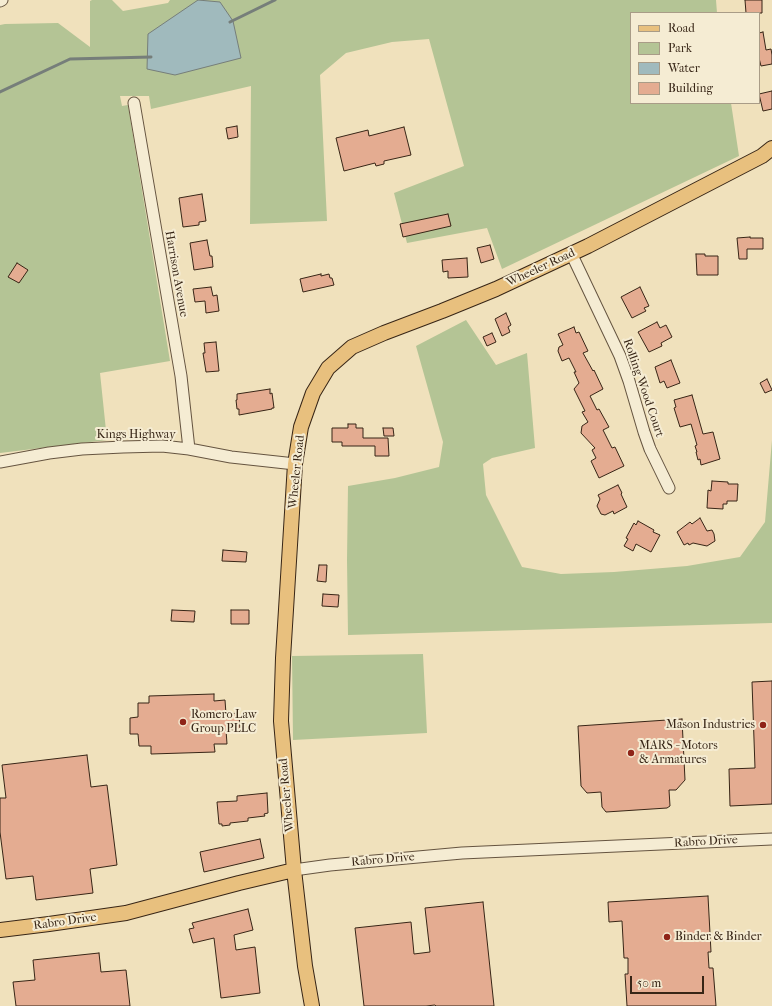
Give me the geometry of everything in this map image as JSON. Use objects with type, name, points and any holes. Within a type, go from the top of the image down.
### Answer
[{"type":"main road","name":"Wheeler Road","points":[[312,1006],[305,966],[294,870],[281,722],[283,658],[296,453],[302,427],[313,393],[328,368],[352,347],[496,289],[572,253],[762,156],[772,148]]},
{"type":"main road","name":"Rabro Drive","points":[[0,930],[126,913],[294,870]]},
{"type":"street","name":"Harrison Avenue","points":[[134,103],[181,376],[189,449]]},
{"type":"street","name":"Rolling Wood Court","points":[[572,253],[620,356],[650,449],[669,488]]},
{"type":"street","name":"Kings Highway","points":[[0,462],[49,453],[102,448],[162,446],[189,449],[231,457],[295,464]]},
{"type":"street","name":"Rabro Drive","points":[[294,870],[330,865],[462,853],[772,839]]},
{"type":"green space","points":[[112,0],[123,11],[168,3],[170,0],[716,0],[717,12],[630,12],[630,104],[731,104],[739,156],[502,269],[487,228],[407,243],[394,193],[464,166],[429,39],[392,42],[346,53],[320,75],[327,221],[250,224],[251,86],[151,109],[149,96],[120,96],[122,106],[128,105],[170,361],[100,373],[107,440],[0,453],[0,25],[58,23],[90,47],[90,1]]},
{"type":"green space","points":[[466,320],[496,365],[527,353],[535,448],[492,458],[483,464],[486,495],[522,567],[561,574],[614,572],[687,566],[740,557],[765,522],[772,440],[772,623],[348,635],[348,486],[395,478],[439,467],[443,442],[416,346]]},
{"type":"green space","points":[[423,654],[427,733],[293,740],[292,656]]},
{"type":"water","points":[[198,0],[220,2],[233,21],[241,58],[175,75],[147,69],[148,34]]},
{"type":"building","points":[[745,0],[762,0],[762,13],[746,12]]},
{"type":"building","points":[[763,32],[766,50],[771,49],[772,64],[761,66],[760,33]]},
{"type":"building","points":[[772,91],[772,109],[763,111],[760,94]]},
{"type":"building","points":[[237,126],[238,137],[228,139],[226,128]]},
{"type":"building","points":[[404,127],[411,155],[384,161],[384,164],[376,166],[375,163],[344,171],[336,138],[368,130],[369,136]]},
{"type":"building","points":[[202,194],[206,221],[199,222],[199,225],[183,227],[179,198]]},
{"type":"building","points":[[448,214],[451,226],[403,237],[400,224]]},
{"type":"building","points":[[737,238],[763,238],[763,249],[747,249],[747,259],[739,259]]},
{"type":"building","points":[[207,240],[210,256],[212,256],[213,267],[194,270],[190,243]]},
{"type":"building","points":[[490,245],[494,259],[481,263],[477,248]]},
{"type":"building","points":[[696,254],[718,256],[718,275],[697,275]]},
{"type":"building","points":[[467,258],[468,277],[448,278],[448,271],[443,272],[442,260]]},
{"type":"building","points":[[17,263],[28,270],[19,283],[8,277]]},
{"type":"building","points":[[321,274],[321,276],[329,274],[334,285],[303,292],[300,279]]},
{"type":"building","points":[[211,287],[213,296],[217,295],[219,311],[206,313],[205,301],[195,302],[193,289]]},
{"type":"building","points":[[640,287],[649,306],[644,308],[646,311],[632,318],[621,297]]},
{"type":"building","points":[[506,313],[511,325],[508,327],[510,332],[502,336],[495,319]]},
{"type":"building","points":[[657,322],[660,328],[666,325],[672,337],[661,343],[662,346],[649,352],[638,332]]},
{"type":"building","points":[[574,327],[576,333],[579,332],[588,351],[583,353],[593,371],[594,370],[603,389],[590,396],[597,410],[599,409],[609,427],[603,430],[612,448],[615,447],[624,466],[599,478],[591,461],[596,458],[592,450],[595,448],[581,433],[582,426],[588,422],[582,412],[585,411],[574,389],[579,383],[574,372],[576,372],[569,358],[562,361],[558,351],[559,347],[563,345],[558,334]]},
{"type":"building","points":[[492,333],[496,342],[487,346],[483,337]]},
{"type":"building","points":[[216,342],[219,371],[206,372],[203,353],[205,353],[204,343]]},
{"type":"building","points":[[671,360],[680,383],[667,388],[664,381],[660,383],[655,367]]},
{"type":"building","points":[[767,379],[772,390],[765,393],[760,383]]},
{"type":"building","points":[[270,389],[274,408],[239,415],[236,400],[237,394]]},
{"type":"building","points":[[692,395],[703,434],[713,432],[720,459],[701,465],[700,459],[698,460],[696,452],[695,446],[697,445],[691,424],[680,427],[674,408],[676,407],[674,400]]},
{"type":"building","points":[[348,424],[356,424],[356,428],[363,428],[363,438],[388,438],[389,456],[375,456],[375,446],[342,446],[342,442],[332,442],[332,428],[348,428]]},
{"type":"building","points":[[383,428],[393,428],[394,436],[384,436]]},
{"type":"building","points":[[712,481],[738,484],[737,501],[727,501],[727,504],[723,504],[723,509],[707,508],[708,490],[711,491]]},
{"type":"building","points":[[618,485],[627,507],[614,514],[613,511],[605,515],[601,514],[597,506],[600,499],[598,495]]},
{"type":"building","points":[[700,518],[707,531],[712,530],[715,541],[707,546],[693,543],[684,545],[677,532],[690,522],[692,524]]},
{"type":"building","points":[[638,521],[654,530],[653,532],[660,535],[651,552],[636,544],[633,551],[624,546],[628,539],[626,538],[634,523],[636,525]]},
{"type":"building","points":[[223,550],[247,552],[246,562],[222,561]]},
{"type":"building","points":[[319,565],[327,565],[326,582],[317,581]]},
{"type":"building","points":[[323,594],[339,595],[338,607],[322,606]]},
{"type":"building","points":[[172,610],[195,611],[194,622],[171,621]]},
{"type":"building","points":[[231,610],[249,610],[249,624],[231,624]]},
{"type":"building","name":"Mason Industries","points":[[772,681],[772,804],[730,806],[729,769],[755,768],[752,682]]},
{"type":"building","points":[[214,694],[214,701],[225,700],[226,714],[239,713],[240,730],[226,730],[227,744],[214,744],[215,752],[151,754],[151,746],[139,746],[138,734],[130,734],[130,718],[138,717],[138,703],[149,703],[149,696]]},
{"type":"building","name":"MARS - Motors & Armatures","points":[[682,719],[685,780],[676,790],[669,790],[670,806],[667,808],[606,812],[602,807],[601,792],[587,793],[581,786],[578,726]]},
{"type":"building","points":[[87,755],[91,787],[107,785],[117,865],[90,869],[93,893],[36,900],[33,876],[6,879],[0,832],[0,798],[6,798],[2,765]]},
{"type":"building","points":[[267,793],[268,813],[264,814],[265,816],[248,818],[248,821],[230,823],[230,825],[222,826],[222,824],[219,824],[217,802],[237,801],[237,796]]},
{"type":"building","points":[[260,839],[264,858],[204,872],[200,852]]},
{"type":"building","name":"Binder & Binder","points":[[708,896],[711,952],[708,952],[709,968],[713,968],[716,1006],[627,1006],[625,974],[628,974],[628,958],[624,958],[622,921],[609,922],[608,902]]},
{"type":"building","points":[[483,902],[494,1006],[364,1006],[355,928],[411,922],[414,954],[430,952],[425,908]]},
{"type":"building","points":[[248,909],[253,930],[234,935],[236,950],[255,947],[260,993],[221,998],[214,938],[193,943],[189,929],[194,928],[192,923]]},
{"type":"building","points":[[99,953],[101,972],[126,970],[130,1006],[16,1006],[13,982],[35,980],[33,960]]},
{"type":"waterway","points":[[230,22],[275,0]]},
{"type":"waterway","points":[[0,92],[70,59],[151,57]]},
{"type":"place","name":"Romero Law Group PLLC","points":[[183,722]]},
{"type":"place","name":"Mason Industries","points":[[763,725]]},
{"type":"place","name":"MARS - Motors & Armatures","points":[[631,753]]},
{"type":"place","name":"Binder & Binder","points":[[667,937]]}]
